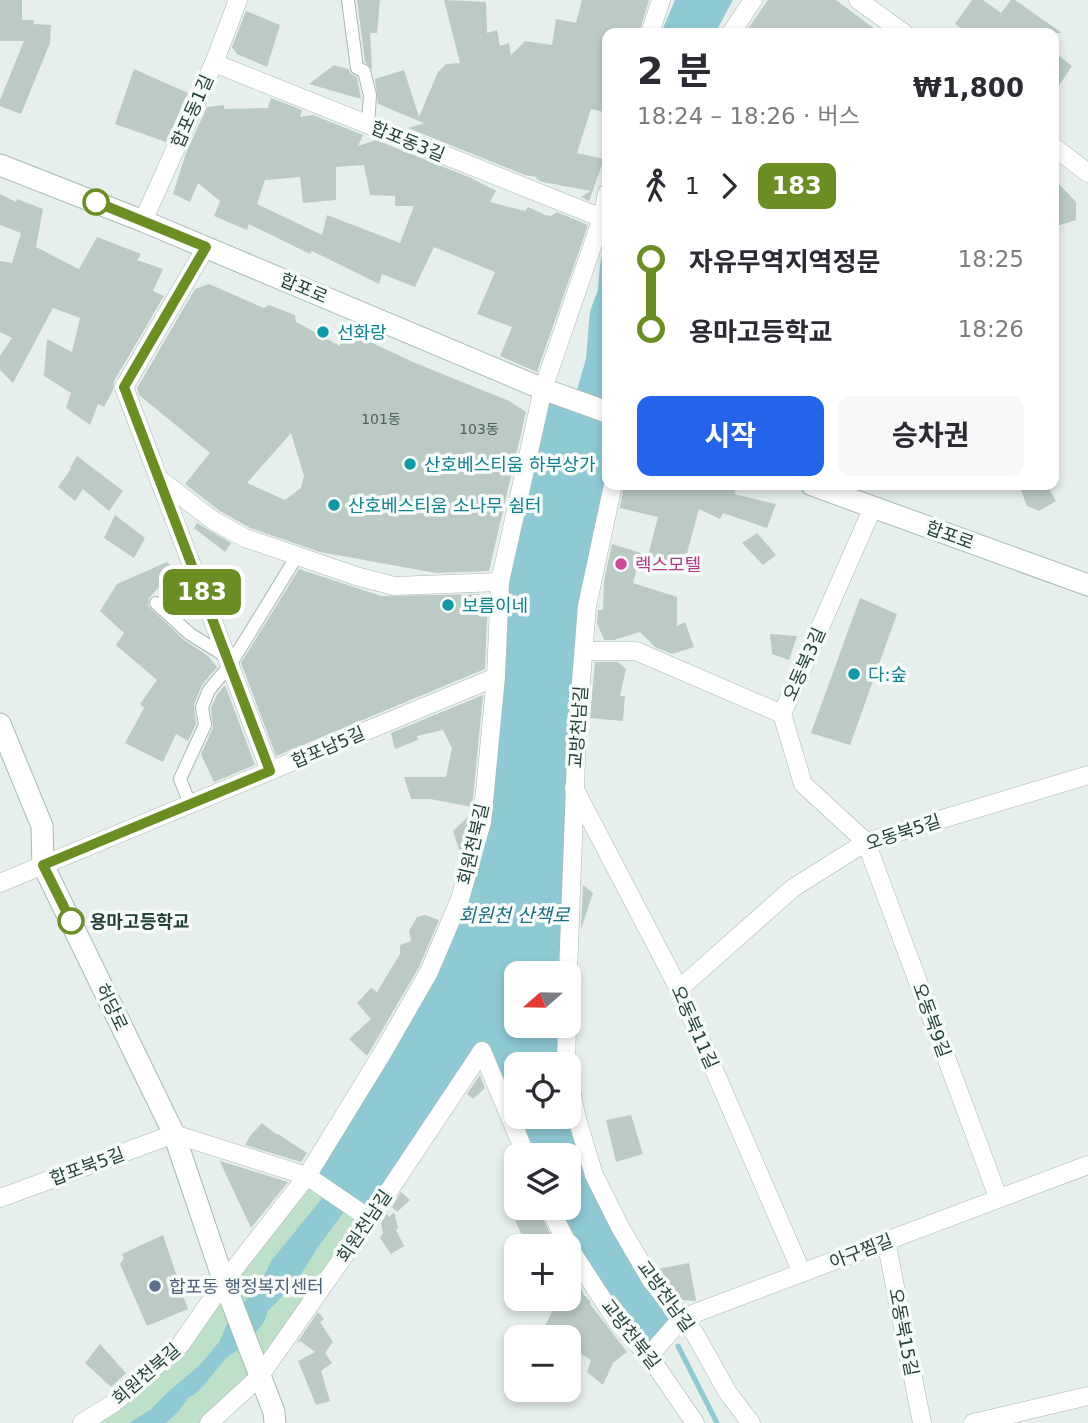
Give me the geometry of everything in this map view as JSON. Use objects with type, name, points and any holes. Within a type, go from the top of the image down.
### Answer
[{"type":"main road","name":"합포로","points":[[0,165],[143,221],[543,389],[602,410]]},
{"type":"main road","name":"합포로","points":[[825,490],[1088,584]]},
{"type":"main road","name":"허당로","points":[[0,724],[42,826],[43,865],[174,1134],[259,1377]]},
{"type":"main road","points":[[259,1377],[274,1412],[275,1423]]},
{"type":"street","name":"합포동1길","points":[[143,221],[214,64],[238,0]]},
{"type":"street","points":[[348,0],[357,68],[364,71],[370,95],[368,125]]},
{"type":"street","points":[[652,28],[661,0]]},
{"type":"street","points":[[734,28],[753,0]]},
{"type":"street","points":[[858,0],[897,28]]},
{"type":"street","name":"합포동3길","points":[[214,64],[601,218]]},
{"type":"street","points":[[1059,151],[1088,173]]},
{"type":"street","name":"회원천북길","points":[[82,1423],[114,1403],[181,1344],[226,1287],[307,1176],[429,972],[460,899],[482,822],[496,677],[499,582],[543,389],[602,214]]},
{"type":"street","points":[[206,247],[124,387],[270,771]]},
{"type":"street","points":[[159,479],[214,521],[245,538],[356,576],[394,586],[499,582]]},
{"type":"street","name":"교방천남길","points":[[568,961],[574,788],[587,606],[612,490]]},
{"type":"street","name":"오동북3길","points":[[866,842],[803,784],[782,714],[873,507]]},
{"type":"street","points":[[190,804],[180,779],[205,725],[202,706],[209,690],[297,556]]},
{"type":"street","points":[[156,603],[190,634],[228,661]]},
{"type":"street","points":[[583,651],[636,651],[782,714]]},
{"type":"street","name":"합포남5길","points":[[0,883],[496,677]]},
{"type":"street","name":"오동북5길","points":[[679,989],[793,888],[866,842],[1088,775]]},
{"type":"street","name":"오동북11길","points":[[574,788],[679,989],[802,1273]]},
{"type":"street","name":"오동북9길","points":[[866,842],[999,1197]]},
{"type":"street","name":"회원천남길","points":[[209,1423],[259,1377],[370,1219],[482,1051],[521,1143]]},
{"type":"street","name":"교방천남길","points":[[580,1129],[594,1175],[620,1227],[651,1280],[695,1334],[729,1393],[751,1423]]},
{"type":"street","points":[[174,1134],[307,1176],[370,1219]]},
{"type":"street","name":"합포북5길","points":[[0,1198],[174,1134]]},
{"type":"street","name":"아구찜길","points":[[649,1356],[681,1318],[1088,1166]]},
{"type":"street","name":"교방천북길","points":[[555,1220],[575,1257],[618,1323],[649,1356],[695,1423]]},
{"type":"street","name":"오동북15길","points":[[886,1241],[922,1423]]},
{"type":"street","points":[[972,1423],[1088,1396]]},
{"type":"green space","points":[[307,1176],[370,1219],[259,1377],[209,1423],[82,1423],[181,1344]]},
{"type":"water","points":[[675,0],[733,0],[718,28],[663,28]]},
{"type":"water","name":"회원천 산책로","points":[[602,257],[602,490],[606,490],[587,606],[569,961],[504,961],[504,1038],[567,1038],[566,1052],[504,1052],[504,1103],[482,1051],[370,1219],[349,1205],[297,1281],[268,1311],[257,1331],[226,1358],[178,1412],[166,1423],[129,1423],[150,1410],[200,1365],[219,1342],[228,1322],[262,1280],[271,1261],[328,1191],[307,1176],[423,986],[482,822],[500,582],[543,389],[574,400],[586,359],[590,311],[598,290]]},
{"type":"water","name":"회원천 산책로","points":[[515,1129],[575,1129],[580,1143],[521,1143]]},
{"type":"water","name":"회원천 산책로","points":[[581,1144],[594,1175],[682,1318],[649,1356],[581,1254],[581,1234],[567,1234],[558,1220],[581,1220]]},
{"type":"building","points":[[0,0],[22,0],[22,20],[51,25],[50,43],[21,114],[0,106],[24,41],[0,41]]},
{"type":"building","points":[[357,0],[380,0],[377,33],[370,33],[372,69],[365,62]]},
{"type":"building","points":[[444,0],[486,2],[487,33],[497,30],[500,46],[509,43],[511,55],[525,41],[552,45],[556,19],[576,23],[582,0],[649,0],[641,28],[602,28],[602,112],[591,109],[577,153],[602,159],[589,201],[581,197],[591,191],[543,182],[536,179],[537,177],[525,175],[408,128],[424,123],[378,104],[375,79],[404,70],[419,117],[438,72],[446,64],[460,63]]},
{"type":"building","points":[[768,0],[836,0],[873,28],[748,28]]},
{"type":"building","points":[[972,0],[983,0],[1001,13],[1011,0],[1015,0],[1055,28],[961,28],[955,24]]},
{"type":"building","points":[[246,11],[280,25],[267,67],[237,54],[232,47]]},
{"type":"building","points":[[1059,56],[1072,66],[1059,86]]},
{"type":"building","points":[[334,65],[348,69],[357,77],[361,99],[309,84]]},
{"type":"building","points":[[134,69],[188,93],[166,142],[115,124]]},
{"type":"building","points":[[271,98],[302,110],[300,117],[313,115],[363,135],[358,146],[376,140],[471,178],[496,191],[490,202],[525,211],[528,207],[551,216],[557,212],[588,225],[537,372],[500,356],[512,327],[477,314],[495,272],[434,247],[415,287],[382,274],[379,284],[249,224],[247,230],[214,216],[220,201],[198,183],[190,202],[173,194],[186,153],[207,107],[224,105],[224,109],[268,108]],"holes":[[[364,165],[370,195],[395,196],[395,206],[414,206],[400,243],[327,215],[322,235],[257,204],[265,180],[300,177],[303,203],[336,200],[336,167]]]},
{"type":"building","points":[[1059,184],[1076,202],[1076,220],[1059,225]]},
{"type":"building","points":[[0,194],[16,202],[17,199],[43,209],[36,247],[79,269],[97,237],[141,254],[137,260],[163,269],[153,291],[164,296],[114,381],[113,390],[104,407],[98,404],[90,425],[66,408],[71,393],[44,376],[47,339],[72,352],[80,318],[53,308],[13,383],[0,370],[0,356],[12,338],[0,332],[0,261],[12,263],[21,233],[0,225]]},
{"type":"building","name":"산호베스티움 하부상가","points":[[209,284],[264,308],[269,305],[295,315],[296,322],[340,346],[342,329],[413,362],[509,401],[526,412],[489,571],[436,573],[320,552],[250,528],[220,511],[185,484],[210,453],[139,395],[137,388],[195,289]],"holes":[[[291,433],[304,476],[301,488],[285,500],[247,483]]]},
{"type":"building","points":[[77,456],[123,491],[109,511],[83,489],[75,501],[58,487]]},
{"type":"building","points":[[623,490],[734,490],[736,491],[734,494],[776,504],[767,528],[723,513],[720,519],[699,509],[684,564],[648,556],[658,517],[620,508]]},
{"type":"building","points":[[1021,490],[1050,490],[1056,501],[1039,511],[1027,506]]},
{"type":"building","points":[[115,515],[145,538],[134,558],[104,538]]},
{"type":"building","points":[[197,523],[231,543],[225,552],[194,528]]},
{"type":"building","points":[[757,533],[776,555],[763,565],[742,543]]},
{"type":"building","points":[[612,544],[641,553],[633,583],[677,597],[677,626],[685,622],[694,647],[672,654],[655,647],[640,632],[614,640],[604,640],[597,623],[598,610],[603,610],[604,581]]},
{"type":"building","points":[[167,562],[175,570],[149,598],[148,606],[184,640],[208,656],[217,667],[202,685],[194,704],[196,724],[188,741],[176,734],[163,762],[125,743],[144,708],[140,704],[157,680],[116,645],[124,633],[100,611],[117,584]]},
{"type":"building","points":[[299,569],[381,596],[488,594],[485,669],[276,756],[241,663]]},
{"type":"building","name":"다:숲","points":[[860,598],[897,614],[850,745],[811,733]]},
{"type":"building","points":[[770,634],[797,636],[789,660],[772,654]]},
{"type":"building","points":[[595,662],[618,662],[626,669],[620,696],[625,696],[623,721],[590,718]]},
{"type":"building","points":[[225,685],[255,765],[214,782],[201,754],[213,728],[211,708]]},
{"type":"building","points":[[483,695],[472,807],[430,799],[411,799],[404,777],[446,777],[452,748],[443,730],[417,736],[418,740],[395,749],[391,733]]},
{"type":"building","points":[[471,814],[471,820],[461,855],[453,831]]},
{"type":"building","points":[[583,885],[593,893],[581,929]]},
{"type":"building","points":[[425,915],[439,920],[419,967],[367,1056],[349,1039],[371,1019],[357,1003],[371,988],[377,992],[400,954],[400,945],[411,941],[409,931],[417,917]]},
{"type":"building","points":[[480,1075],[485,1088],[473,1099],[467,1094]]},
{"type":"building","points":[[631,1115],[643,1154],[616,1162],[606,1120]]},
{"type":"building","points":[[262,1123],[307,1153],[301,1162],[245,1145]]},
{"type":"building","points":[[220,1161],[288,1182],[251,1228],[222,1166]]},
{"type":"building","points":[[401,1192],[410,1200],[397,1212],[392,1207]]},
{"type":"building","points":[[394,1212],[398,1228],[396,1230],[404,1246],[391,1254],[380,1238],[383,1233],[381,1223],[387,1214],[389,1217]]},
{"type":"building","points":[[515,1220],[544,1220],[550,1234],[521,1234]]},
{"type":"building","name":"합포동 행정복지센터","points":[[163,1235],[188,1309],[147,1326],[120,1264],[124,1258],[122,1254]]},
{"type":"building","points":[[689,1263],[696,1301],[682,1300],[658,1269]]},
{"type":"building","points":[[581,1289],[627,1352],[613,1363],[603,1385],[587,1372],[591,1360],[581,1354],[581,1325],[546,1325],[552,1311],[581,1311]]},
{"type":"building","points":[[318,1312],[324,1319],[320,1322],[333,1342],[325,1353],[332,1363],[321,1371],[330,1401],[316,1405],[298,1361],[315,1352],[300,1341],[296,1344]]},
{"type":"building","points":[[100,1344],[126,1373],[111,1387],[85,1363]]},
{"type":"waterway","points":[[678,1346],[717,1423]]},
{"type":"bus line","name":"183","points":[[71,921],[43,865],[270,771],[124,387],[206,247],[96,202]]},
{"type":"place","name":"선화랑","points":[[323,332]]},
{"type":"place","name":"산호베스티움 하부상가","points":[[410,464]]},
{"type":"place","name":"산호베스티움 소나무 쉼터","points":[[334,505]]},
{"type":"place","name":"렉스모텔","points":[[621,564]]},
{"type":"place","name":"보름이네","points":[[448,605]]},
{"type":"place","name":"다:숲","points":[[854,674]]},
{"type":"place","name":"용마고등학교","points":[[71,921]]},
{"type":"place","name":"합포동 행정복지센터","points":[[155,1286]]}]
